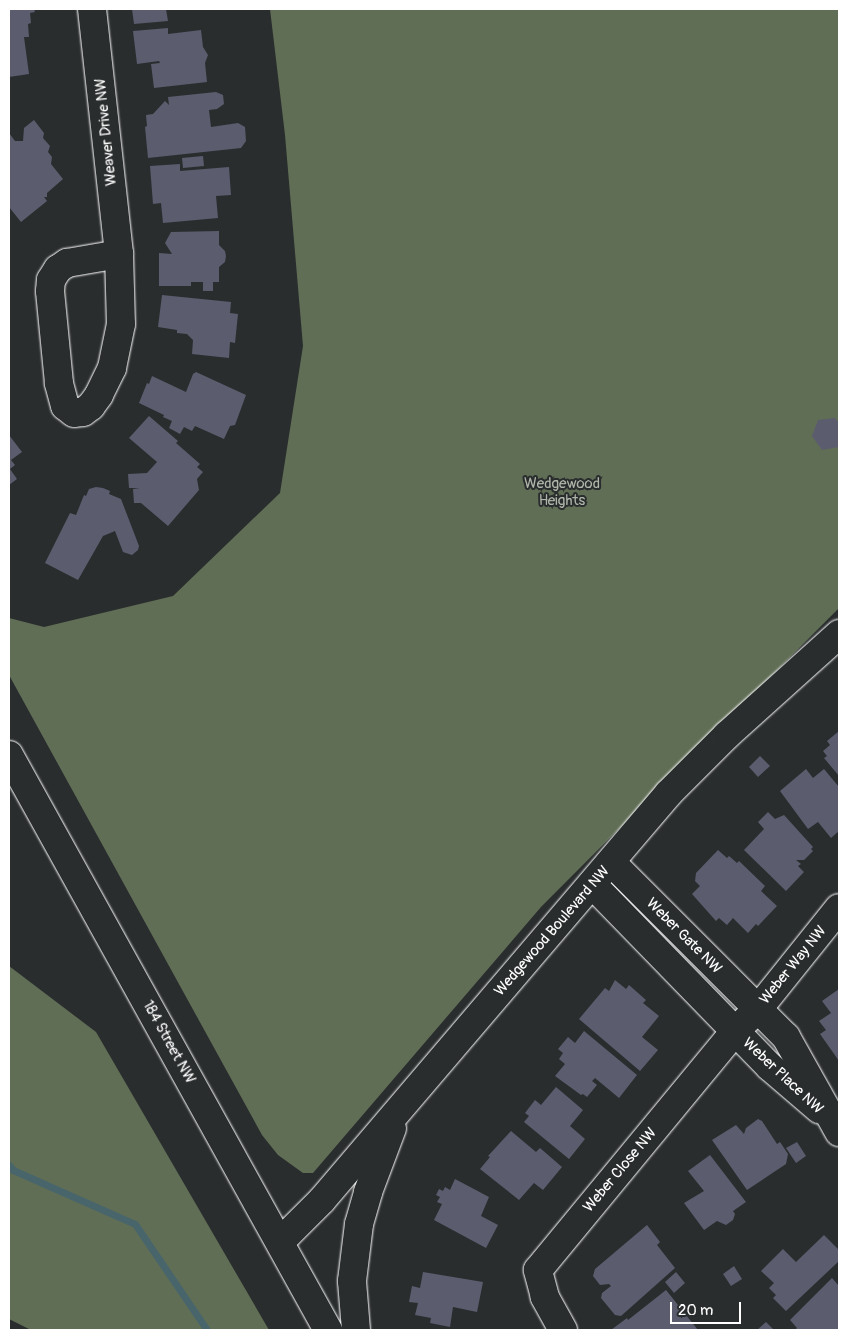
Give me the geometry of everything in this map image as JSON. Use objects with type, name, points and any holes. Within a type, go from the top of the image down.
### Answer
[{"type":"street","name":"Weaver Drive NW","points":[[92,9],[119,254],[122,293],[117,348],[99,395],[92,406],[83,412],[74,413],[65,406],[59,383],[50,291],[51,280],[58,269],[67,262],[119,254]]},
{"type":"street","name":"Wedgewood Boulevard NW","points":[[280,1242],[322,1200],[669,793],[714,748],[839,634]]},
{"type":"street","name":"184 Street NW","points":[[9,755],[328,1330]]},
{"type":"street","name":"Weber Gate NW","points":[[611,862],[746,1021]]},
{"type":"street","name":"Weber Gate NW","points":[[592,884],[746,1021]]},
{"type":"street","name":"Weber Way NW","points":[[746,1021],[839,908]]},
{"type":"street","name":"Weber Place NW","points":[[746,1021],[786,1037],[835,1126]]},
{"type":"street","name":"Weber Close NW","points":[[563,1330],[545,1297],[538,1270],[746,1021]]},
{"type":"street","points":[[356,1330],[352,1281],[359,1224],[368,1192],[399,1110]]},
{"type":"green space","name":"Wedgewood Heights","points":[[270,9],[839,9],[839,608],[541,907],[313,1173],[303,1173],[278,1155],[262,1135],[9,675],[9,618],[44,627],[173,596],[280,493],[303,346],[285,135]]},
{"type":"green space","points":[[9,966],[96,1032],[269,1330],[31,1330],[9,1319]]},
{"type":"building","points":[[9,9],[34,9],[35,12],[30,13],[31,23],[28,24],[29,37],[24,37],[29,74],[9,77]]},
{"type":"building","points":[[132,9],[166,9],[168,21],[134,24]]},
{"type":"building","points":[[168,28],[168,34],[201,30],[203,47],[208,55],[205,63],[207,82],[154,88],[151,64],[160,63],[159,61],[137,64],[133,31]]},
{"type":"building","points":[[216,92],[223,95],[224,104],[217,109],[209,110],[211,127],[238,123],[245,127],[246,141],[241,148],[148,158],[145,127],[147,126],[146,115],[153,114],[165,101],[169,105],[168,97]]},
{"type":"building","points":[[34,120],[44,133],[43,138],[50,146],[48,152],[52,157],[51,164],[63,179],[47,193],[47,197],[44,197],[47,201],[21,222],[9,207],[9,133],[15,141],[23,141],[24,128]]},
{"type":"building","points":[[203,156],[204,166],[183,168],[182,158]]},
{"type":"building","points":[[180,164],[180,171],[229,167],[231,195],[216,196],[218,218],[163,223],[161,203],[153,204],[150,166]]},
{"type":"building","points":[[219,231],[219,245],[225,251],[226,256],[225,262],[219,267],[219,282],[213,282],[213,291],[203,291],[203,282],[191,282],[191,286],[159,286],[159,253],[172,254],[165,243],[171,232]]},
{"type":"building","points":[[162,295],[231,302],[230,313],[238,314],[235,343],[230,342],[229,358],[192,354],[193,340],[187,334],[177,333],[177,330],[158,327]]},
{"type":"building","points":[[196,372],[246,395],[235,425],[230,426],[224,439],[195,426],[192,431],[184,427],[180,434],[169,428],[172,421],[139,403],[152,376],[186,392],[193,374]]},
{"type":"building","points":[[149,416],[178,441],[176,443],[200,464],[197,467],[203,472],[197,479],[199,490],[168,526],[141,503],[134,503],[133,489],[140,488],[129,488],[128,474],[147,473],[157,462],[129,438]]},
{"type":"building","points":[[835,418],[839,423],[839,447],[822,450],[812,436],[818,420]]},
{"type":"building","points":[[9,435],[22,452],[11,460],[15,465],[10,469],[17,479],[9,485]]},
{"type":"building","points":[[96,487],[110,491],[109,494],[121,499],[139,546],[138,550],[132,555],[123,552],[115,531],[103,536],[78,580],[45,563],[70,513],[76,515],[84,495],[86,496],[89,489]]},
{"type":"building","points":[[839,731],[839,776],[824,758],[827,756],[823,751],[830,745],[827,741]]},
{"type":"building","points":[[760,756],[770,766],[758,777],[749,767]]},
{"type":"building","points":[[806,769],[813,778],[824,769],[839,787],[839,831],[831,838],[818,822],[808,829],[780,791]]},
{"type":"building","points":[[768,812],[775,819],[784,815],[813,847],[811,849],[813,851],[804,860],[796,860],[801,864],[798,866],[804,872],[786,891],[744,850],[764,829],[758,822]]},
{"type":"building","points":[[718,850],[727,858],[729,856],[737,863],[739,861],[765,886],[761,891],[777,906],[758,926],[756,924],[748,933],[733,918],[727,925],[719,918],[716,921],[692,894],[700,886],[695,881],[696,873]]},
{"type":"building","points":[[615,980],[626,989],[629,985],[646,1000],[643,1003],[659,1016],[642,1037],[658,1050],[640,1071],[579,1019],[605,988],[609,991]]},
{"type":"building","points":[[839,989],[839,1061],[820,1034],[826,1030],[819,1021],[831,1013],[822,1001]]},
{"type":"building","points":[[584,1031],[637,1075],[619,1098],[595,1078],[592,1081],[597,1085],[587,1097],[583,1094],[581,1095],[555,1076],[565,1064],[559,1059],[563,1053],[558,1049],[568,1037],[575,1043]]},
{"type":"building","points":[[556,1087],[583,1110],[570,1126],[585,1139],[569,1159],[524,1122],[529,1116],[525,1113],[535,1100],[541,1105]]},
{"type":"building","points":[[758,1119],[762,1121],[777,1144],[780,1142],[788,1154],[786,1164],[747,1190],[712,1140],[736,1125],[744,1134],[746,1128]]},
{"type":"building","points":[[511,1131],[536,1152],[540,1148],[562,1167],[543,1190],[534,1183],[519,1200],[480,1169],[490,1157],[488,1156]]},
{"type":"building","points":[[797,1142],[806,1156],[796,1163],[786,1148]]},
{"type":"building","points":[[710,1155],[746,1202],[733,1211],[735,1214],[733,1220],[726,1225],[717,1221],[704,1230],[684,1203],[704,1191],[688,1171]]},
{"type":"building","points":[[455,1179],[489,1197],[481,1216],[498,1225],[486,1248],[434,1220],[442,1204],[437,1202],[440,1197],[436,1195],[439,1189],[443,1191],[445,1187],[450,1190]]},
{"type":"building","points":[[647,1225],[660,1242],[657,1245],[675,1268],[621,1316],[615,1315],[601,1298],[602,1293],[611,1286],[609,1284],[600,1285],[593,1276],[595,1269]]},
{"type":"building","points":[[824,1235],[839,1250],[839,1261],[786,1311],[773,1298],[776,1295],[769,1288],[774,1283],[761,1271],[783,1249],[796,1262]]},
{"type":"building","points":[[734,1266],[742,1279],[731,1286],[723,1274]]},
{"type":"building","points":[[423,1272],[483,1282],[477,1312],[453,1307],[450,1327],[430,1323],[431,1318],[415,1315],[418,1303],[409,1302],[412,1286],[420,1288]]},
{"type":"building","points":[[676,1272],[685,1283],[674,1293],[665,1282]]},
{"type":"building","points":[[832,1278],[839,1286],[839,1330],[795,1330],[797,1328],[790,1320]]},
{"type":"building","points":[[666,1290],[698,1330],[611,1330],[627,1318],[628,1320]]},
{"type":"building","points":[[766,1322],[774,1330],[757,1330]]},
{"type":"waterway","points":[[9,1165],[13,1170],[135,1224],[207,1330]]}]
